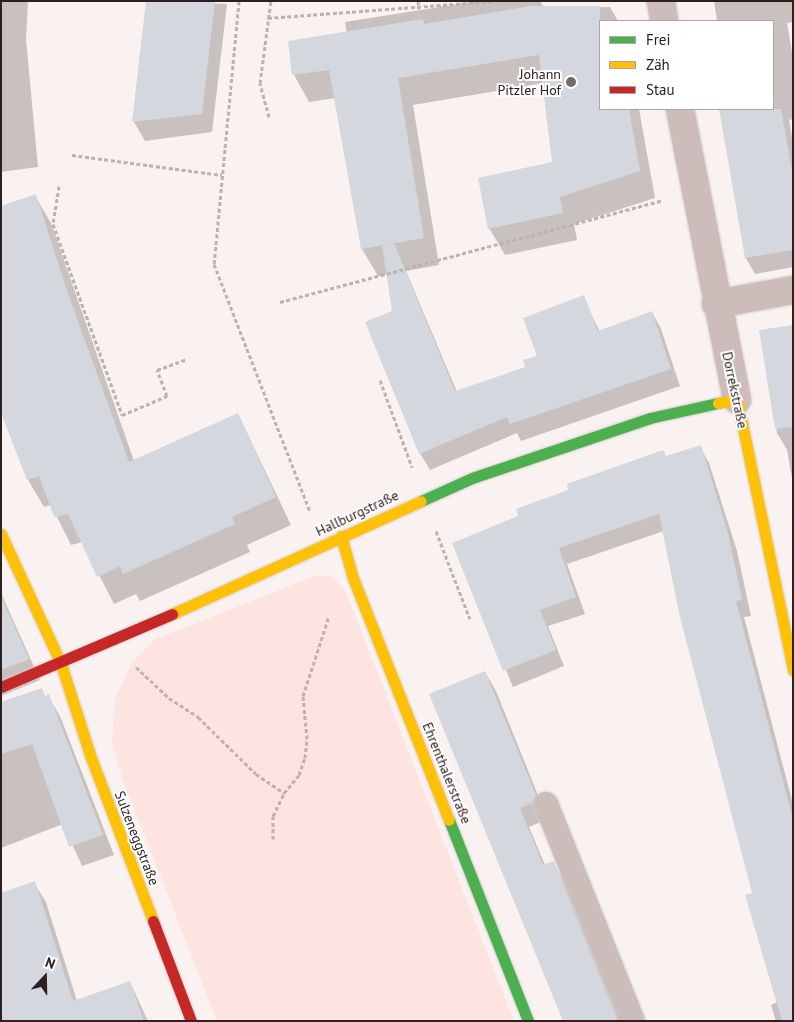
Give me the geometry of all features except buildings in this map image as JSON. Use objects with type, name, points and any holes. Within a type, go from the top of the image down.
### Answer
[{"type":"street","points":[[661,1],[664,20]]},
{"type":"street","name":"Dorrekstraße","points":[[680,110],[716,304],[793,670]]},
{"type":"street","points":[[716,304],[793,290]]},
{"type":"street","name":"Hallburgstraße","points":[[1,687],[61,664],[340,536],[472,478],[563,445],[650,418],[737,399]]},
{"type":"street","name":"Sulzeneggstraße","points":[[1,534],[61,664],[90,755],[190,1021]]},
{"type":"street","name":"Ehrenthalerstraße","points":[[340,536],[353,578],[528,1021]]},
{"type":"lane","points":[[546,804],[633,1021]]},
{"type":"path","points":[[239,1],[214,264],[312,518]]},
{"type":"path","points":[[269,117],[260,83],[271,1]]},
{"type":"path","points":[[418,1],[419,9]]},
{"type":"path","points":[[268,18],[419,9],[494,1]]},
{"type":"path","points":[[72,155],[222,175]]},
{"type":"path","points":[[59,186],[52,224],[122,415],[167,396],[158,370],[185,360]]},
{"type":"path","points":[[280,302],[695,192]]},
{"type":"path","points":[[273,839],[273,816],[284,792],[299,775],[306,758],[307,739],[303,696],[329,614]]},
{"type":"path","points":[[115,639],[142,674],[198,717],[256,774],[284,792]]},
{"type":"shaded area","points":[[317,575],[333,577],[346,592],[514,1021],[217,1021],[124,783],[112,744],[115,699],[132,662],[154,640]]},
{"type":"traffic: fast","points":[[421,501],[472,478],[650,418],[718,403]]},
{"type":"traffic: fast","points":[[449,820],[528,1021]]},
{"type":"traffic: slow","points":[[718,403],[737,399],[793,670]]},
{"type":"traffic: slow","points":[[172,614],[421,501]]},
{"type":"traffic: slow","points":[[1,534],[61,664],[90,755],[153,921]]},
{"type":"traffic: slow","points":[[341,536],[353,578],[449,820]]},
{"type":"traffic: jam","points":[[1,687],[172,614]]},
{"type":"traffic: jam","points":[[153,921],[191,1021]]},
{"type":"place","name":"Johann Pitzler Hof","points":[[571,82]]}]
